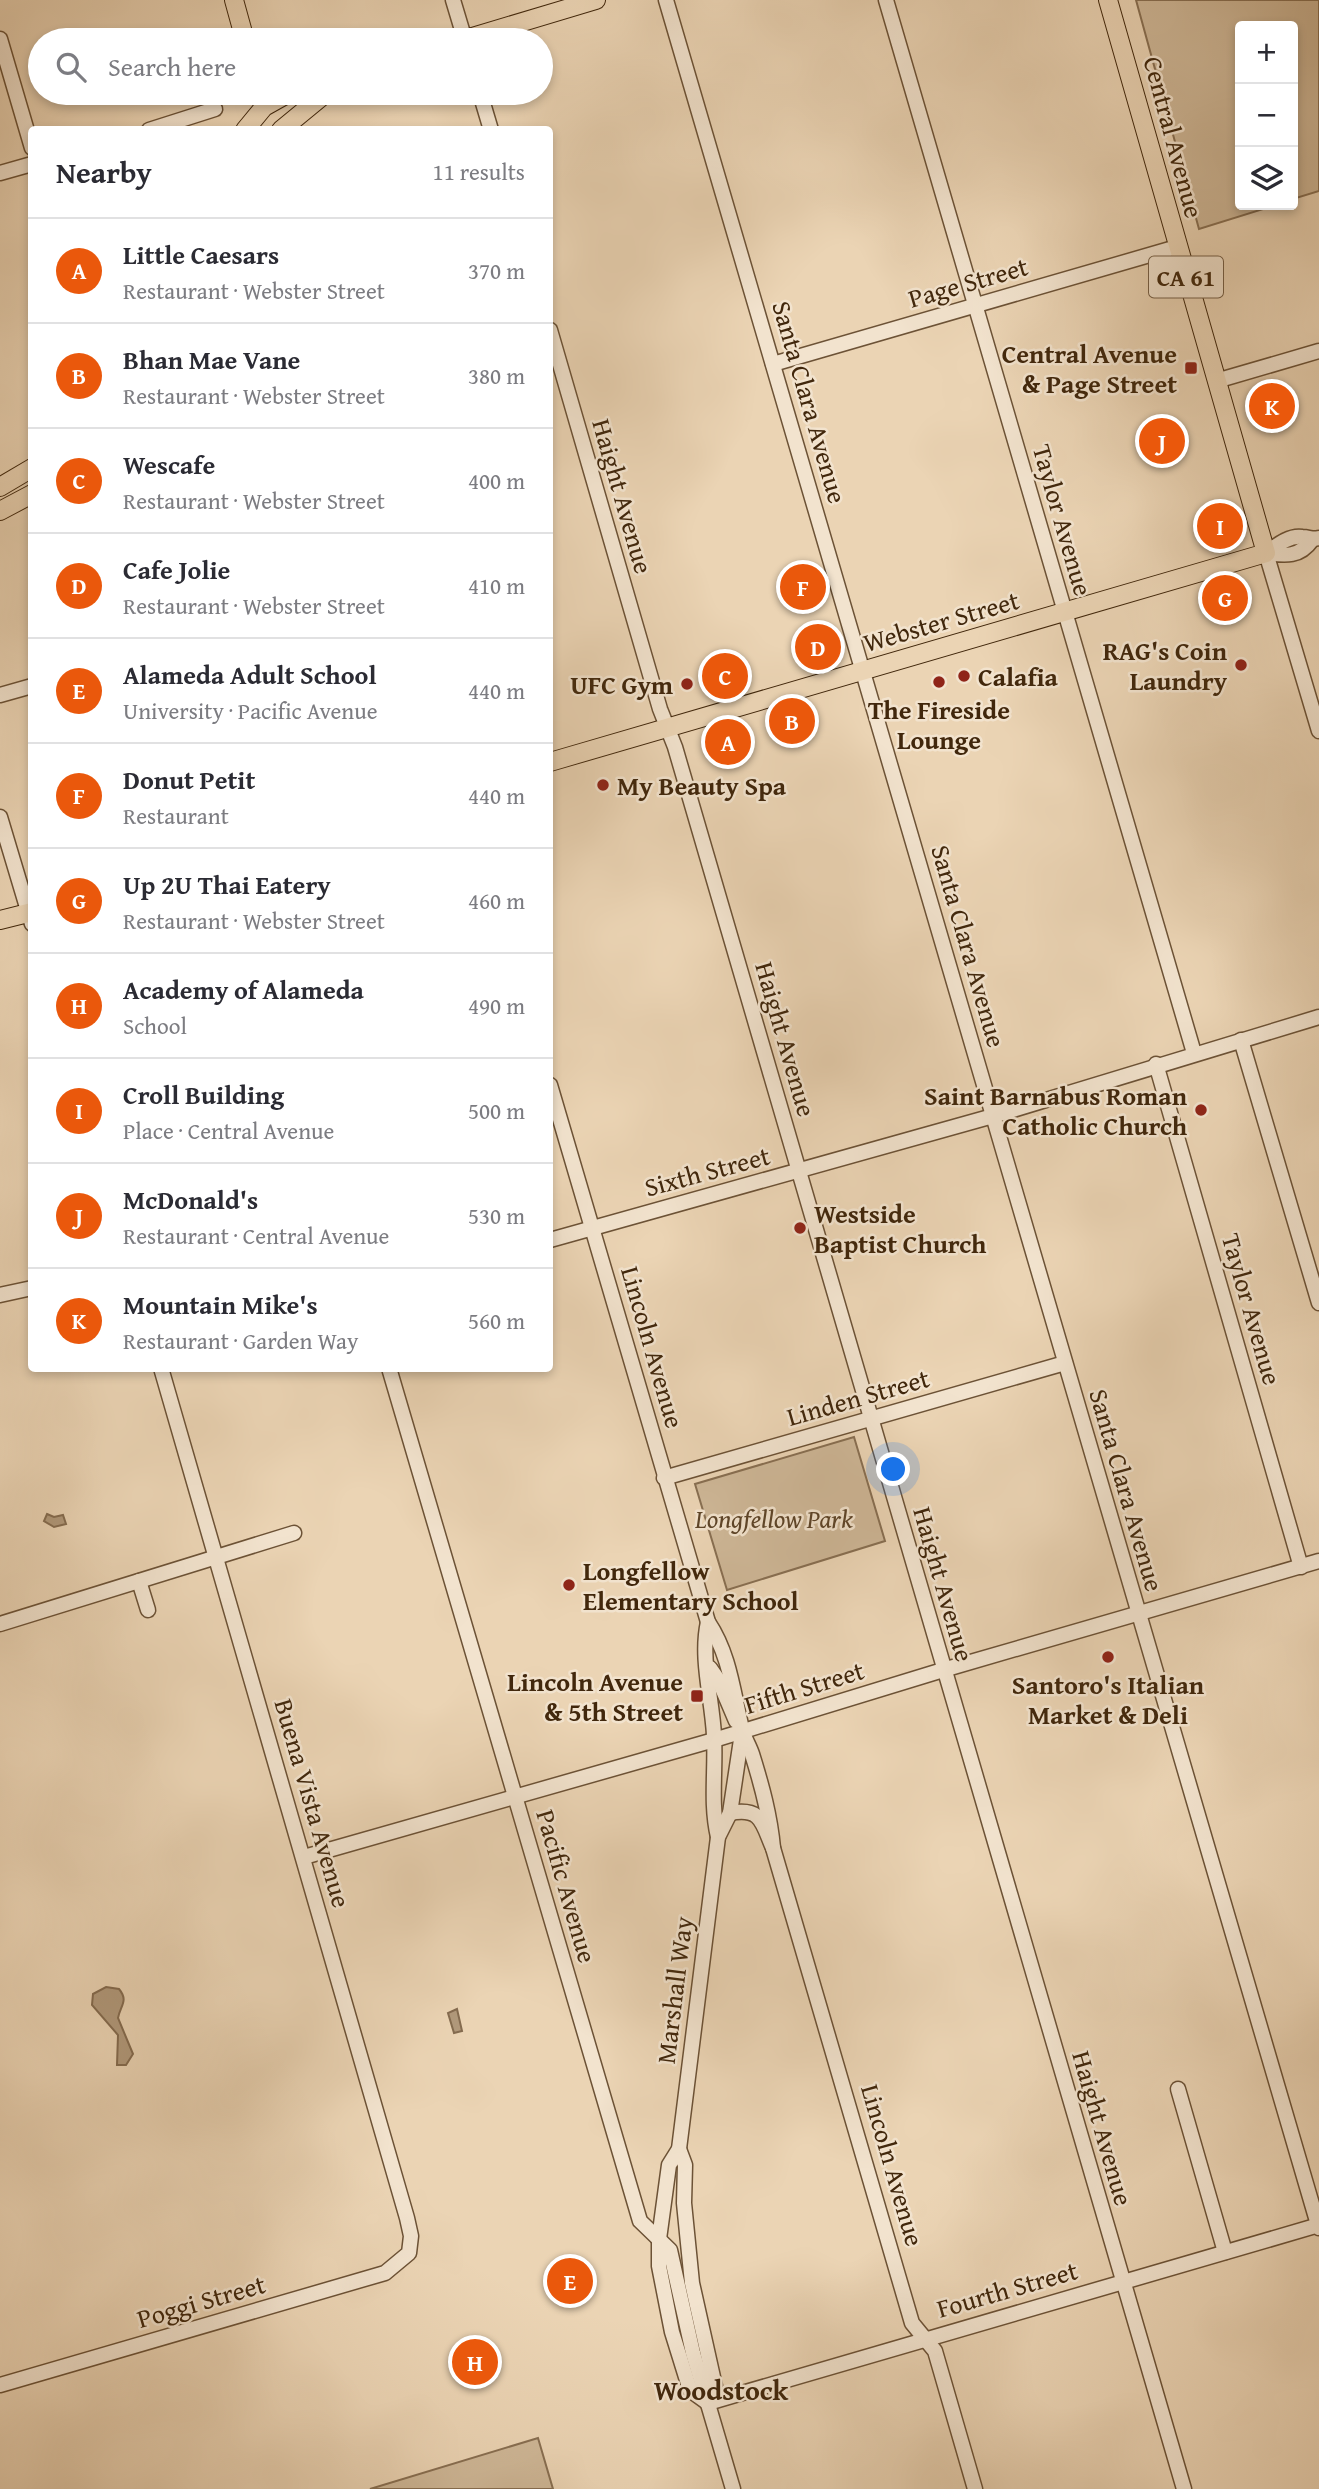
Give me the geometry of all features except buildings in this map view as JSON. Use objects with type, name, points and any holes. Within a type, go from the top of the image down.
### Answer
[{"type":"main road","points":[[234,0],[242,28]]},
{"type":"main road","points":[[504,28],[596,0]]},
{"type":"main road","name":"Central Avenue","points":[[1108,0],[1266,553]]},
{"type":"main road","points":[[248,126],[259,105]]},
{"type":"main road","points":[[264,105],[270,126]]},
{"type":"main road","points":[[286,126],[311,105]]},
{"type":"main road","points":[[0,487],[28,470]]},
{"type":"main road","points":[[0,511],[28,496]]},
{"type":"main road","name":"Webster Street","points":[[553,761],[1266,553]]},
{"type":"main road","points":[[0,920],[28,916]]},
{"type":"street","points":[[453,0],[461,28]]},
{"type":"street","name":"Santa Clara Avenue","points":[[666,0],[1319,2226]]},
{"type":"street","name":"Taylor Avenue","points":[[886,0],[1194,1053]]},
{"type":"street","points":[[0,39],[28,134]]},
{"type":"street","points":[[484,105],[490,126]]},
{"type":"street","points":[[162,126],[215,109]]},
{"type":"street","points":[[0,173],[28,165]]},
{"type":"street","name":"Page Street","points":[[773,364],[1177,247]]},
{"type":"street","name":"Haight Avenue","points":[[553,340],[1184,2489]]},
{"type":"street","points":[[1216,381],[1319,351]]},
{"type":"street","name":"Webster Street","points":[[1266,553],[1284,541],[1301,536],[1316,539]]},
{"type":"street","name":"Central Avenue","points":[[1266,553],[1319,731]]},
{"type":"street","points":[[0,695],[28,687]]},
{"type":"street","points":[[0,817],[28,909]]},
{"type":"street","name":"Sixth Street","points":[[553,1239],[993,1116],[1156,1064],[1319,1017]]},
{"type":"street","points":[[1241,1040],[1319,1303]]},
{"type":"street","name":"Taylor Avenue","points":[[1156,1064],[1301,1567]]},
{"type":"street","name":"Lincoln Avenue","points":[[553,1095],[708,1622],[720,1640],[734,1686],[742,1732],[750,1749],[770,1815],[773,1848]]},
{"type":"street","points":[[0,1295],[28,1288]]},
{"type":"street","name":"Linden Street","points":[[664,1478],[1065,1363]]},
{"type":"street","name":"Buena Vista Avenue","points":[[162,1372],[407,2218],[411,2236],[409,2253]]},
{"type":"street","name":"Pacific Avenue","points":[[390,1372],[640,2221],[670,2250],[685,2320],[708,2403]]},
{"type":"street","points":[[0,1624],[294,1534]]},
{"type":"street","name":"Fifth Street","points":[[304,1857],[742,1732],[943,1670],[1319,1562]]},
{"type":"street","points":[[139,1581],[148,1610]]},
{"type":"street","name":"Lincoln Avenue","points":[[708,1622],[703,1646],[714,1740]]},
{"type":"street","points":[[707,1665],[719,1681],[725,1701],[742,1732]]},
{"type":"street","name":"Marshall Way","points":[[659,2239],[669,2165],[679,2149],[718,1837],[730,1813],[742,1732]]},
{"type":"street","name":"Marshall Way","points":[[714,1740],[712,1811],[718,1837]]},
{"type":"street","name":"Lincoln Avenue","points":[[730,1813],[750,1810],[758,1815],[773,1848],[912,2323],[935,2351],[975,2489]]},
{"type":"street","points":[[1178,2089],[1225,2252]]},
{"type":"street","name":"Marshall Way","points":[[679,2149],[685,2165],[687,2243],[698,2319],[715,2386],[708,2403]]},
{"type":"street","name":"Fourth Street","points":[[708,2403],[1319,2226]]},
{"type":"street","name":"Poggi Street","points":[[0,2385],[385,2273],[409,2253]]},
{"type":"street","points":[[708,2403],[733,2489]]},
{"type":"green space","points":[[1136,0],[1319,0],[1319,191],[1298,197],[1298,21],[1235,21],[1235,210],[1260,210],[1199,229]]},
{"type":"green space","name":"Longfellow Park","points":[[854,1437],[885,1541],[727,1590],[695,1484]]},
{"type":"green space","points":[[538,2438],[553,2489],[370,2489]]},
{"type":"shaded area","points":[[47,1514],[54,1517],[63,1515],[66,1524],[54,1527],[44,1521]]},
{"type":"shaded area","points":[[106,1987],[119,1989],[122,1993],[123,2003],[118,2018],[133,2054],[126,2065],[117,2065],[118,2035],[92,2005],[93,1994]]},
{"type":"shaded area","points":[[457,2009],[462,2031],[454,2033],[448,2013]]},
{"type":"place","name":"Central Avenue & Page Street","points":[[1191,368]]},
{"type":"place","name":"Mountain Mike's","points":[[1272,406]]},
{"type":"place","name":"McDonald's","points":[[1162,441]]},
{"type":"place","name":"Croll Building","points":[[1220,526]]},
{"type":"place","name":"Donut Petit","points":[[803,587]]},
{"type":"place","name":"Up 2U Thai Eatery","points":[[1225,598]]},
{"type":"place","name":"Cafe Jolie","points":[[818,647]]},
{"type":"place","name":"RAG's Coin Laundry","points":[[1241,665]]},
{"type":"place","name":"Wescafe","points":[[725,676]]},
{"type":"place","name":"Calafia","points":[[964,676]]},
{"type":"place","name":"The Fireside Lounge","points":[[939,682]]},
{"type":"place","name":"UFC Gym","points":[[687,684]]},
{"type":"place","name":"Bhan Mae Vane","points":[[792,721]]},
{"type":"place","name":"Little Caesars","points":[[728,742]]},
{"type":"place","name":"My Beauty Spa","points":[[603,785]]},
{"type":"place","name":"Saint Barnabus Roman Catholic Church","points":[[1201,1110]]},
{"type":"place","name":"Westside Baptist Church","points":[[800,1228]]},
{"type":"place","name":"Longfellow Elementary School","points":[[569,1585]]},
{"type":"place","name":"Santoro's Italian Market & Deli","points":[[1108,1657]]},
{"type":"place","name":"Lincoln Avenue & 5th Street","points":[[697,1696]]},
{"type":"place","name":"Alameda Adult School","points":[[570,2281]]},
{"type":"place","name":"Academy of Alameda","points":[[475,2362]]},
{"type":"district","name":"Woodstock","points":[[721,2389]]}]
